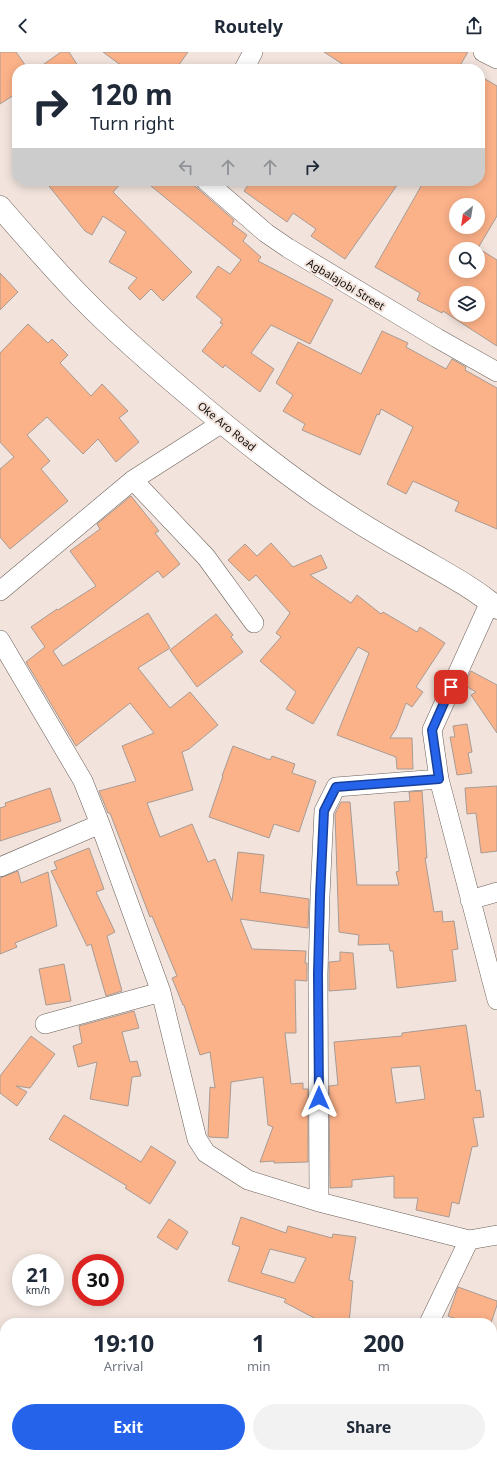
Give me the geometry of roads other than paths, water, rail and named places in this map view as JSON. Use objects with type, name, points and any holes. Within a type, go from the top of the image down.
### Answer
[{"type":"main road","name":"Oke Aro Road","points":[[0,207],[80,297],[153,364],[222,423],[288,475],[329,503],[367,528],[452,577],[495,604]]},
{"type":"street","points":[[247,64],[253,52]]},
{"type":"street","points":[[483,52],[497,59]]},
{"type":"street","name":"Agbalajobi Street","points":[[212,186],[266,233],[282,244],[437,338],[497,372]]},
{"type":"street","points":[[0,591],[133,480],[222,423]]},
{"type":"street","points":[[133,480],[206,557],[254,623]]},
{"type":"street","points":[[495,604],[432,730],[439,779],[497,1000]]},
{"type":"street","points":[[0,640],[83,781],[161,992],[197,1139],[206,1152],[248,1180],[319,1202],[468,1240],[497,1235]]},
{"type":"street","points":[[319,1202],[319,958],[324,811],[336,787],[439,779]]},
{"type":"street","points":[[0,867],[100,824]]},
{"type":"street","points":[[470,900],[497,892]]},
{"type":"street","points":[[45,1024],[161,992]]},
{"type":"street","points":[[431,1318],[468,1240]]}]
